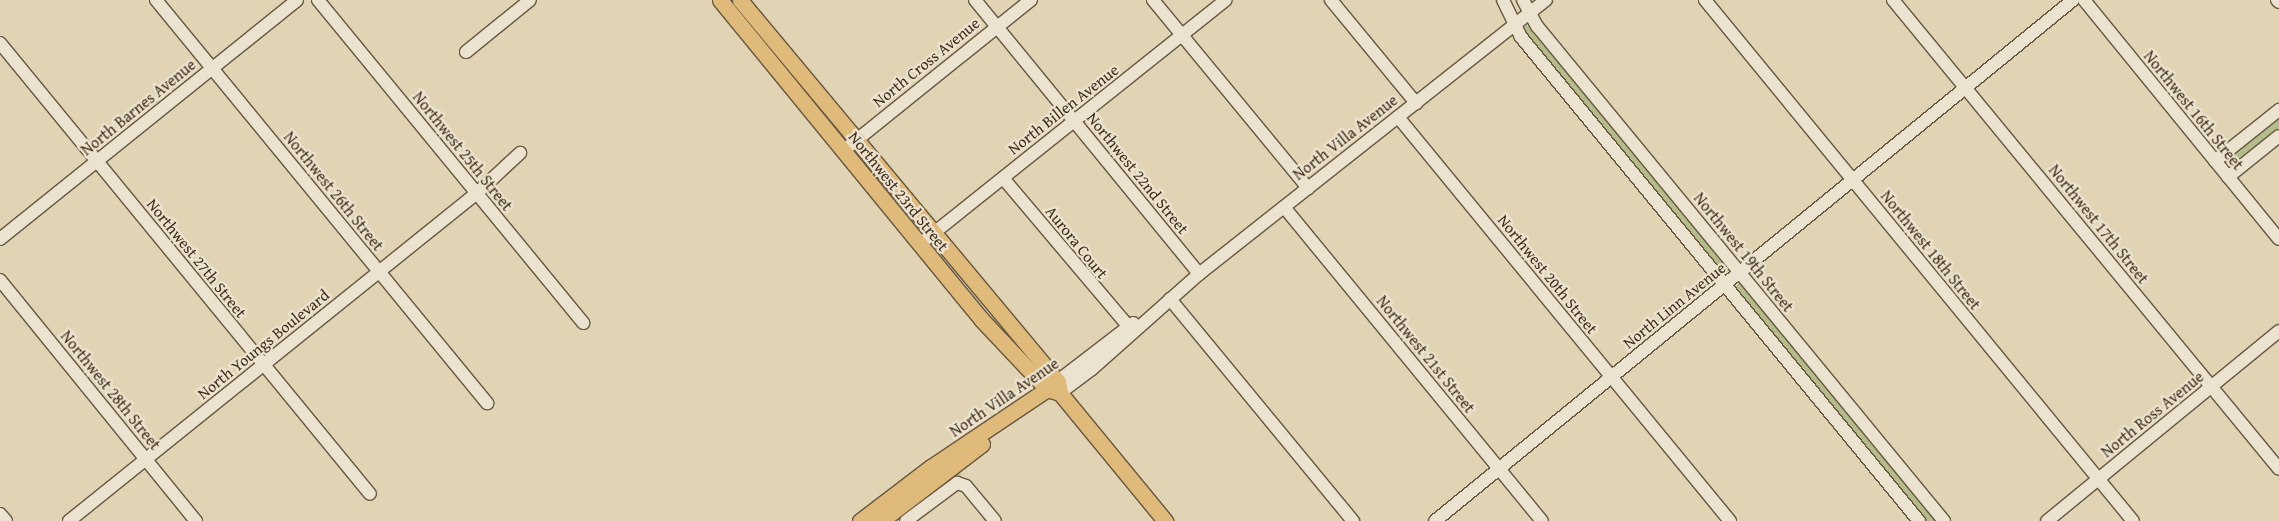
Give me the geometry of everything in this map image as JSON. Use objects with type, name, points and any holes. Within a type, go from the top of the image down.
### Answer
[{"type":"main road","name":"Northwest 23rd Street","points":[[740,0],[919,218],[1022,339],[1055,388],[1165,521]]},
{"type":"main road","name":"Northwest 23rd Street","points":[[723,1],[773,66],[982,319],[1010,350],[1055,388]]},
{"type":"main road","points":[[773,66],[785,55]]},
{"type":"main road","points":[[886,178],[896,216],[919,218]]},
{"type":"main road","points":[[952,283],[965,272]]},
{"type":"main road","points":[[982,319],[994,307]]},
{"type":"main road","points":[[1010,350],[1022,339]]},
{"type":"main road","name":"North Villa Avenue","points":[[860,521],[931,467],[1055,388]]},
{"type":"main road","name":"North Villa Avenue","points":[[881,521],[1055,388]]},
{"type":"street","name":"Northwest 26th Street","points":[[156,0],[487,403]]},
{"type":"street","name":"North Barnes Avenue","points":[[0,239],[297,0]]},
{"type":"street","name":"Northwest 25th Street","points":[[318,0],[583,323]]},
{"type":"street","points":[[466,52],[530,0]]},
{"type":"street","name":"Northwest 22nd Street","points":[[975,0],[1200,274]]},
{"type":"street","name":"North Cross Avenue","points":[[843,151],[1031,0]]},
{"type":"street","points":[[1153,0],[1308,188]]},
{"type":"street","name":"North Billen Avenue","points":[[920,244],[1226,0]]},
{"type":"street","points":[[1331,0],[1416,103]]},
{"type":"street","points":[[1503,0],[1522,37],[1919,521]]},
{"type":"street","name":"Northwest 19th Street","points":[[1523,0],[1530,13],[1739,272],[1944,521]]},
{"type":"street","name":"North Villa Avenue","points":[[1055,388],[1092,370],[1168,300],[1546,0]]},
{"type":"street","name":"Northwest 18th Street","points":[[1705,0],[2133,521]]},
{"type":"street","name":"Northwest 17th Street","points":[[1893,0],[2279,469]]},
{"type":"street","name":"North Linn Avenue","points":[[1435,521],[2073,0]]},
{"type":"street","name":"Northwest 16th Street","points":[[2084,0],[2279,239]]},
{"type":"street","name":"Northwest 27th Street","points":[[0,43],[370,494]]},
{"type":"street","points":[[2215,162],[2279,110]]},
{"type":"street","name":"Northwest 20th Street","points":[[1398,117],[1730,521]]},
{"type":"street","points":[[2228,177],[2279,136]]},
{"type":"street","name":"North Youngs Boulevard","points":[[69,521],[477,193],[520,154]]},
{"type":"street","name":"Aurora Court","points":[[1003,178],[1128,326]]},
{"type":"street","name":"Northwest 21st Street","points":[[1284,207],[1542,521]]},
{"type":"street","name":"Northwest 28th Street","points":[[0,280],[196,521]]},
{"type":"street","points":[[1168,300],[1353,521]]},
{"type":"street","name":"North Villa Avenue","points":[[1055,388],[1128,326],[1168,300]]},
{"type":"street","name":"North Ross Avenue","points":[[2046,521],[2279,331]]},
{"type":"street","points":[[906,521],[950,486],[966,486],[995,521]]},
{"type":"street","points":[[0,514],[6,521]]},
{"type":"green space","points":[[1531,25],[1729,268],[1727,272],[1722,273],[1525,35],[1525,26]]},
{"type":"green space","points":[[2279,116],[2279,130],[2230,167],[2225,160]]},
{"type":"green space","points":[[1743,283],[1939,521],[1923,521],[1735,290],[1738,284]]},
{"type":"green space","points":[[959,470],[961,475],[896,521]]}]
